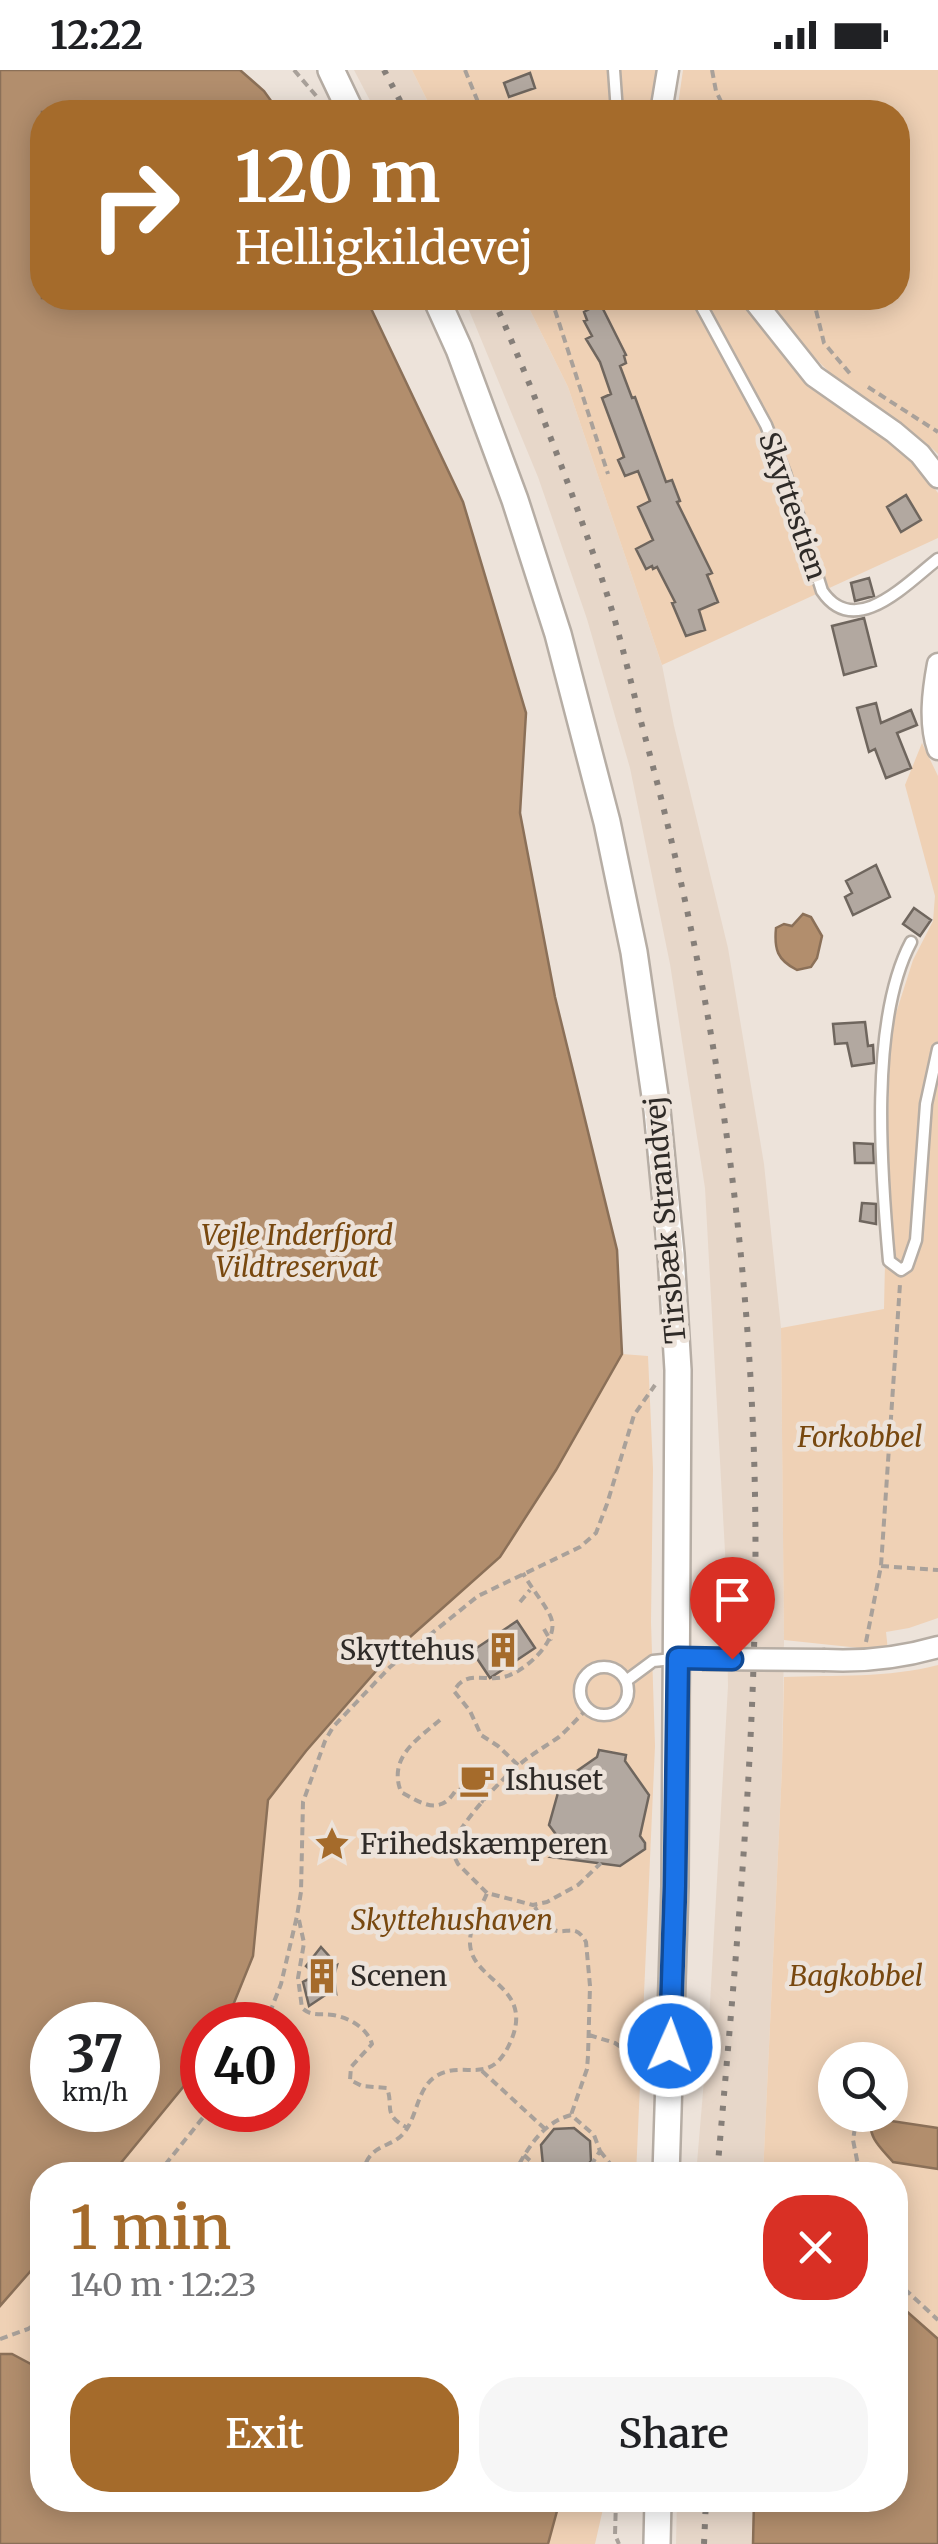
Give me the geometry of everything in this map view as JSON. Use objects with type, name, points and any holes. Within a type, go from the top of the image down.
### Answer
[{"type":"street","points":[[663,100],[668,70]]},
{"type":"street","points":[[332,73],[345,100]]},
{"type":"street","name":"Tirsbæk Strandvej","points":[[442,310],[460,349],[521,517],[558,634],[634,952],[657,1110],[678,1370],[690,1659],[675,1886],[666,2162]]},
{"type":"street","points":[[762,310],[814,376],[894,432],[938,476]]},
{"type":"street","points":[[938,664],[933,718],[938,749]]},
{"type":"street","points":[[690,1659],[862,1662],[907,1656],[938,1646]]},
{"type":"street","points":[[657,2544],[658,2512]]},
{"type":"lane","points":[[614,70],[616,100]]},
{"type":"lane","name":"Skyttestien","points":[[704,310],[766,425],[822,592],[830,603],[858,612],[878,604],[938,559]]},
{"type":"lane","points":[[911,942],[892,991],[882,1081],[889,1261],[901,1270],[907,1266],[916,1240],[926,1104],[938,1049]]},
{"type":"lane","points":[[626,1681],[653,1660],[690,1659]]},
{"type":"lane","points":[[608,1667],[622,1674],[628,1697],[620,1710],[600,1715],[587,1708],[580,1690],[592,1670],[608,1667]]},
{"type":"path","points":[[294,70],[319,100]]},
{"type":"path","points":[[465,70],[477,100]]},
{"type":"path","points":[[712,70],[720,100]]},
{"type":"path","points":[[555,310],[608,474]]},
{"type":"path","points":[[816,310],[824,343],[852,376]]},
{"type":"path","points":[[868,386],[938,432]]},
{"type":"path","points":[[862,1662],[882,1566],[901,1270]]},
{"type":"path","points":[[274,2002],[301,1892],[303,1802],[317,1757],[333,1727],[390,1667],[478,1596],[580,1547],[596,1533],[634,1415],[652,1387],[678,1370]]},
{"type":"path","points":[[882,1566],[938,1570]]},
{"type":"path","points":[[518,1765],[480,1735],[470,1711],[454,1691],[461,1682],[480,1676],[510,1676],[551,1641],[554,1625],[550,1612],[523,1574]]},
{"type":"path","points":[[520,1602],[531,1589]]},
{"type":"path","points":[[544,1628],[551,1641]]},
{"type":"path","points":[[587,1708],[561,1735],[518,1765],[457,1834],[451,1850],[458,1864],[487,1893],[533,1905],[578,1885],[600,1863]]},
{"type":"path","points":[[440,1720],[404,1749],[396,1780],[401,1792],[424,1804],[440,1806],[456,1790],[464,1789],[484,1802]]},
{"type":"path","points":[[482,2072],[504,2053],[516,2022],[510,1996],[478,1963],[470,1948],[470,1933],[487,1893]]},
{"type":"path","points":[[520,2162],[544,2128],[571,2115],[587,2069],[589,2035],[586,1942],[580,1932],[546,1926],[533,1905]]},
{"type":"path","points":[[297,1916],[304,1943],[298,1978],[302,2008],[312,2015],[338,2016],[367,2032],[372,2044],[351,2067],[350,2080],[362,2086],[387,2088],[393,2120],[408,2128]]},
{"type":"path","points":[[589,2035],[615,2042],[669,2085]]},
{"type":"path","points":[[365,2162],[408,2128],[422,2092],[436,2076],[450,2071],[482,2072],[544,2128]]},
{"type":"path","points":[[571,2115],[594,2135],[609,2162]]},
{"type":"path","points":[[167,2162],[191,2132]]},
{"type":"path","points":[[854,2132],[857,2162]]},
{"type":"path","points":[[593,2162],[600,2151]]},
{"type":"path","points":[[524,2155],[531,2162]]},
{"type":"path","points":[[908,2292],[938,2320]]},
{"type":"path","points":[[0,2339],[30,2328]]},
{"type":"path","points":[[616,2512],[618,2544]]},
{"type":"shaded area","name":"Vejle Inderfjord Vildtreservat","points":[[0,70],[240,70],[270,100],[30,100],[30,310],[372,310],[463,502],[526,713],[520,813],[555,997],[617,1250],[622,1354],[556,1470],[500,1557],[391,1654],[268,1800],[253,1956],[234,2002],[180,2002],[180,2091],[160,2115],[160,2002],[30,2002],[30,2132],[146,2132],[122,2162],[30,2162],[30,2272],[0,2306]]},
{"type":"shaded area","points":[[354,70],[412,70],[427,100],[370,100]]},
{"type":"shaded area","points":[[469,310],[530,310],[568,387],[662,665],[728,948],[764,1164],[781,1328],[784,1640],[764,2162],[697,2162],[728,1686],[726,1570],[705,1188],[670,964],[630,768],[587,619],[538,477]]},
{"type":"shaded area","points":[[803,914],[811,917],[822,936],[811,967],[797,970],[778,953],[776,928],[792,926]]},
{"type":"shaded area","points":[[908,2124],[938,2128],[938,2169],[893,2162],[871,2132],[908,2132]]},
{"type":"shaded area","points":[[908,2312],[938,2339],[938,2544],[753,2544],[754,2512],[908,2512]]},
{"type":"shaded area","points":[[0,2354],[12,2354],[30,2364],[30,2512],[557,2512],[548,2544],[0,2544]]},
{"type":"shaded area","points":[[677,2512],[753,2512],[752,2544],[676,2544]]},
{"type":"green space","name":"Skyttehushaven","points":[[0,70],[232,70],[255,82],[263,100],[30,100],[30,310],[44,310],[318,1738],[556,1470],[622,1354],[648,1356],[655,1746],[637,2162],[30,2162],[30,2364],[12,2354],[0,2354]]},
{"type":"green space","points":[[412,70],[658,70],[654,100],[427,100]]},
{"type":"green space","points":[[683,70],[938,70],[938,454],[833,375],[776,310],[910,310],[910,100],[679,100]]},
{"type":"green space","points":[[530,310],[748,310],[808,387],[902,445],[938,493],[938,538],[662,665],[568,387]]},
{"type":"green space","name":"Forkobbel","points":[[922,743],[938,776],[938,1618],[886,1632],[888,1651],[784,1640],[781,1328],[884,1309],[890,1032],[913,960],[933,921],[935,896],[905,785]]},
{"type":"green space","name":"Bagkobbel","points":[[938,1665],[938,2544],[752,2544],[753,2512],[908,2512],[908,2162],[764,2162],[784,1677],[861,1675]]},
{"type":"green space","points":[[557,2512],[602,2512],[595,2544],[548,2544]]},
{"type":"building","points":[[530,73],[535,88],[509,97],[504,83]]},
{"type":"building","points":[[604,310],[626,355],[626,363],[620,366],[632,398],[635,397],[666,482],[672,480],[680,501],[677,502],[712,573],[707,575],[718,602],[699,610],[705,630],[686,636],[672,603],[675,602],[657,567],[646,569],[636,549],[653,540],[638,507],[650,501],[638,471],[625,476],[618,460],[624,457],[602,398],[611,394],[600,362],[586,339],[592,336],[584,312]]},
{"type":"building","points":[[906,495],[921,520],[901,532],[887,507]]},
{"type":"building","points":[[869,578],[874,596],[855,601],[851,583]]},
{"type":"building","points":[[864,618],[876,666],[844,675],[832,626]]},
{"type":"building","points":[[876,703],[881,723],[911,710],[917,725],[897,733],[911,768],[886,778],[875,749],[869,752],[857,708]]},
{"type":"building","points":[[876,865],[890,897],[853,915],[845,897],[852,893],[846,881]]},
{"type":"building","points":[[914,908],[931,920],[920,936],[903,924]]},
{"type":"building","points":[[865,1022],[874,1063],[852,1066],[847,1043],[835,1044],[833,1024]]},
{"type":"building","points":[[854,1143],[873,1144],[874,1163],[855,1163]]},
{"type":"building","points":[[862,1203],[876,1204],[876,1224],[860,1221]]},
{"type":"building","name":"Skyttehus","points":[[517,1621],[535,1648],[490,1678],[472,1651]]},
{"type":"building","points":[[599,1750],[626,1755],[625,1761],[649,1795],[640,1836],[645,1849],[620,1866],[551,1857],[566,1848],[549,1825],[561,1782],[597,1757]]},
{"type":"building","points":[[477,1772],[487,1782],[477,1792],[467,1782]]},
{"type":"building","name":"Scenen","points":[[321,1947],[333,1967],[337,1965],[336,1993],[330,1988],[310,2005],[303,1982],[316,1975],[306,1966]]},
{"type":"building","points":[[574,2128],[590,2141],[591,2161],[543,2162],[541,2145],[554,2129]]},
{"type":"railway","points":[[384,70],[400,100]]},
{"type":"railway","points":[[498,310],[565,476],[615,621],[685,899],[729,1151],[752,1406],[755,1599],[748,1791],[718,2162]]},
{"type":"railway","points":[[704,2544],[705,2512]]},
{"type":"place","name":"Skyttehus","points":[[503,1650]]},
{"type":"place","name":"Ishuset","points":[[477,1780]]},
{"type":"place","name":"Frihedskæmperen","points":[[332,1844]]},
{"type":"place","name":"Scenen","points":[[322,1976]]},
{"type":"route","points":[[670,2046],[678,1658],[732,1659]]}]
